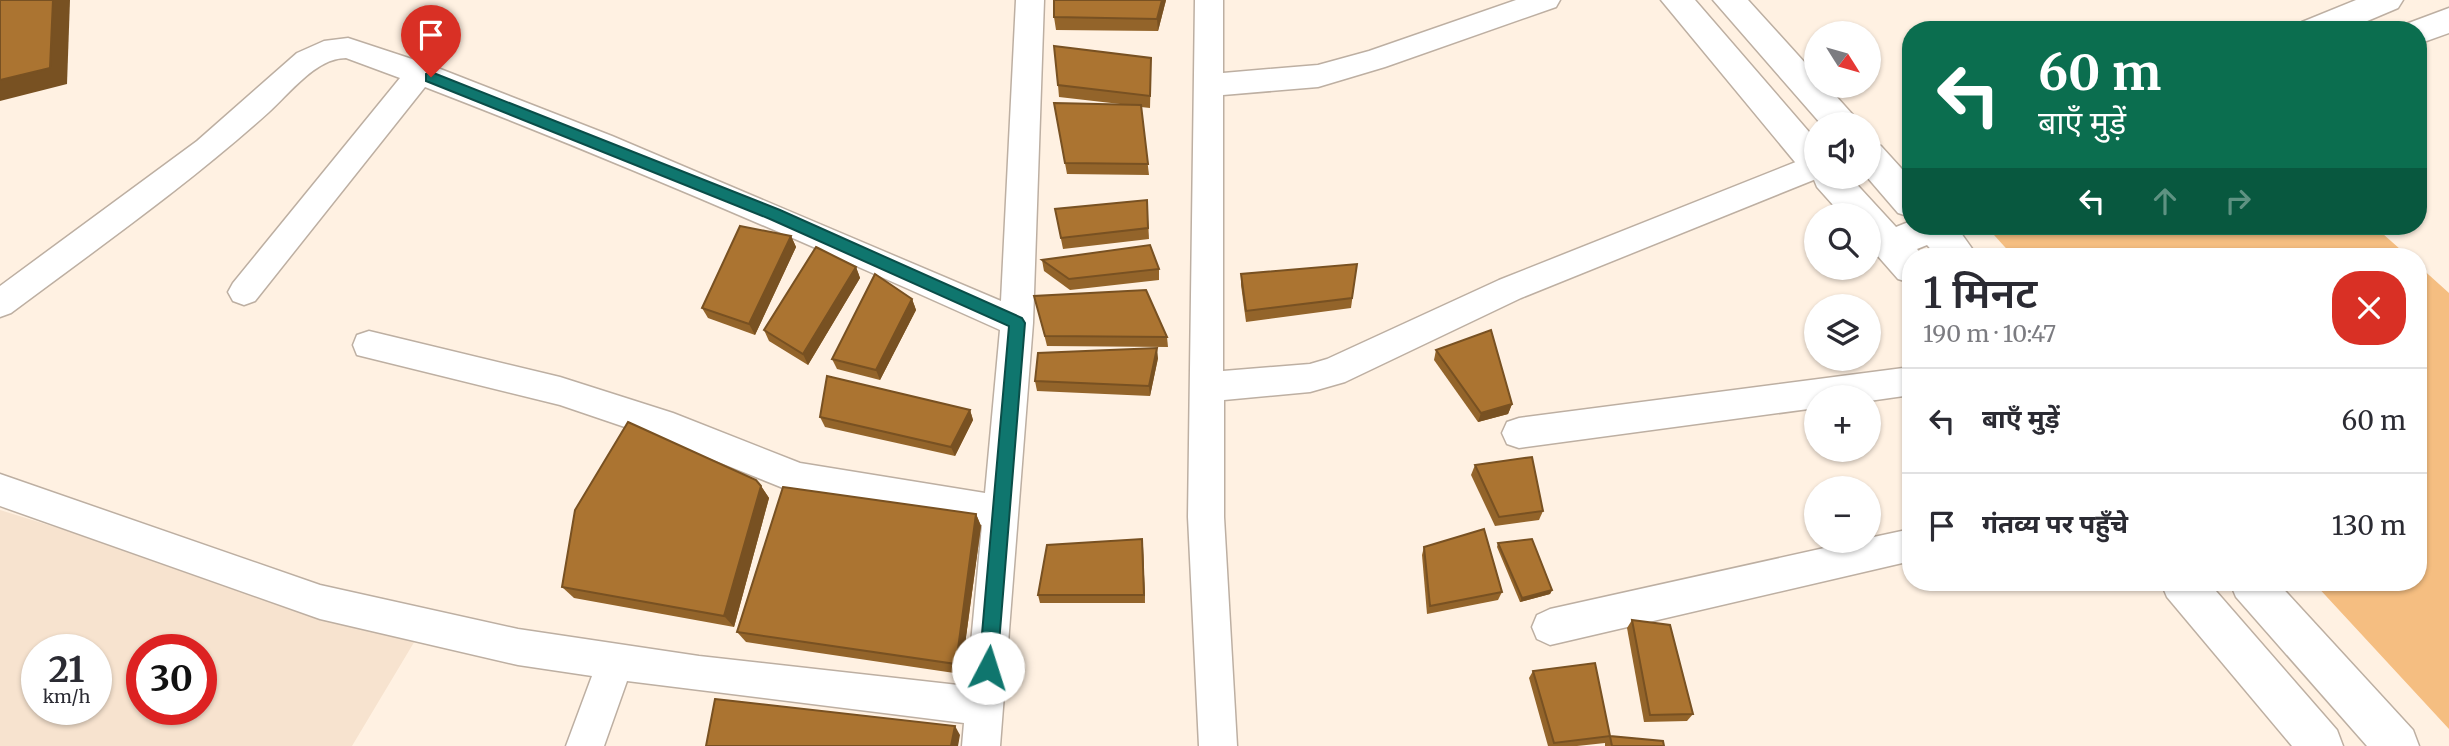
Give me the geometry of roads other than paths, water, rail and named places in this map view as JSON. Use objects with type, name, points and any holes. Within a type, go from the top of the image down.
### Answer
[{"type":"street","points":[[1209,0],[1211,85],[1206,517],[1218,746]]},
{"type":"street","points":[[1211,85],[1318,76],[1375,60],[1546,0]]},
{"type":"street","points":[[1677,0],[1804,150]]},
{"type":"street","points":[[1729,0],[1830,112]]},
{"type":"street","points":[[2336,21],[2387,0]]},
{"type":"street","points":[[981,746],[1017,323],[1021,4]]},
{"type":"street","points":[[2427,29],[2449,20]]},
{"type":"street","points":[[0,304],[208,149],[319,53],[334,48],[348,48],[465,89],[775,215],[1017,323]]},
{"type":"street","points":[[244,292],[420,73]]},
{"type":"street","points":[[1881,168],[1902,190]]},
{"type":"street","points":[[1206,387],[1310,378],[1333,372],[1510,289],[1804,169]]},
{"type":"street","points":[[1840,189],[1853,203]]},
{"type":"street","points":[[1881,214],[1902,212]]},
{"type":"street","points":[[369,345],[560,391],[673,428],[798,478],[833,486],[1002,512]]},
{"type":"street","points":[[1519,433],[1902,382]]},
{"type":"street","points":[[0,490],[320,602],[518,647],[699,674],[985,707]]},
{"type":"street","points":[[1550,627],[1902,547]]},
{"type":"street","points":[[2189,591],[2320,746]]},
{"type":"street","points":[[2258,591],[2397,746]]},
{"type":"street","points":[[585,746],[616,661]]}]
